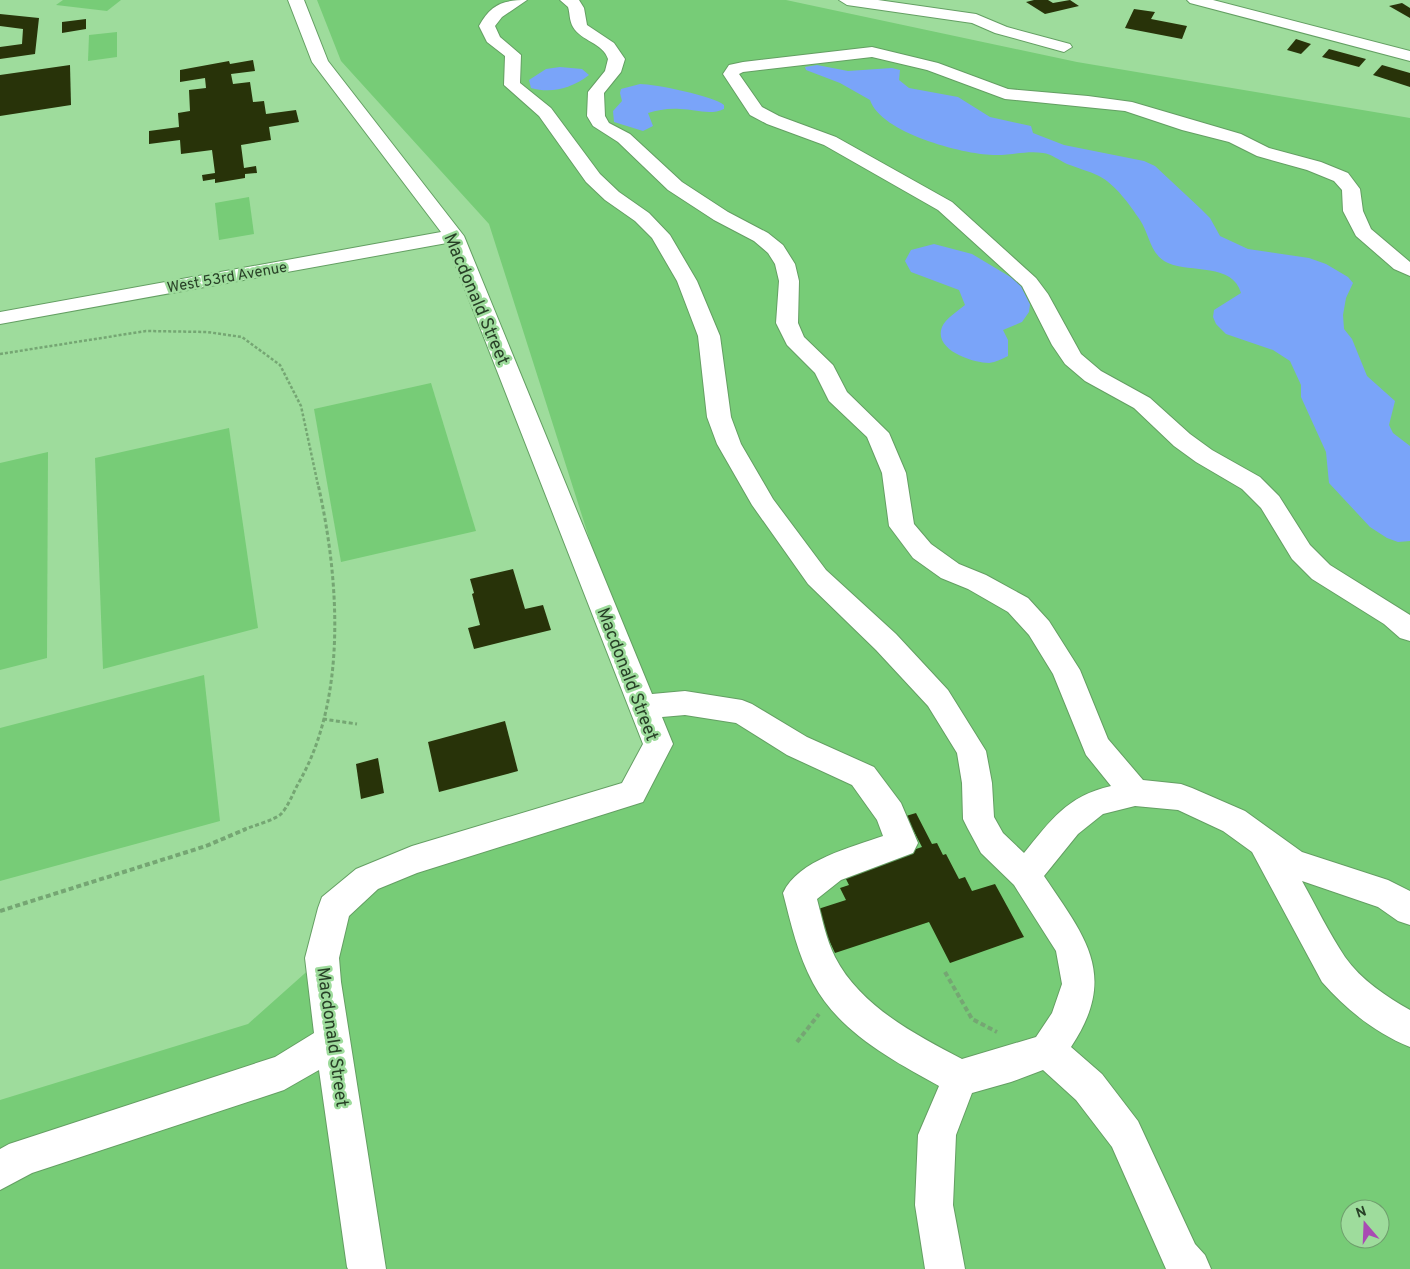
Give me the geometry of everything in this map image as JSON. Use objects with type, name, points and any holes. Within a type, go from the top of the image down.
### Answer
[{"type":"street","name":"Macdonald Street","points":[[296,0],[320,62],[454,236],[658,744],[632,793],[412,860],[367,878],[334,908],[322,958],[367,1267]]},
{"type":"street","points":[[519,0],[498,12],[487,26],[493,39],[513,55],[512,86],[546,112],[593,178],[612,196],[642,217],[660,236],[687,281],[709,336],[719,417],[729,444],[764,505],[817,577],[886,642],[938,698],[971,751],[977,783],[979,819],[992,843],[1025,876],[1072,946],[1079,984],[1068,1022],[1044,1052],[1012,1064],[960,1078],[910,1051],[859,1015],[829,979],[808,928],[799,893],[830,870],[902,843],[890,813],[862,776],[797,746],[742,712],[686,703],[643,707]]},
{"type":"street","points":[[568,0],[573,2],[579,11],[578,24],[582,29],[606,44],[615,55],[618,64],[614,73],[596,92],[596,116],[602,126],[624,138],[675,186],[721,216],[762,237],[776,249],[786,264],[789,281],[788,323],[795,340],[826,370],[837,396],[877,433],[894,473],[902,526],[922,551],[950,571],[977,582],[1018,605],[1039,628],[1066,670],[1096,746],[1135,792]]},
{"type":"street","points":[[847,0],[976,18],[1000,30],[1064,47]]},
{"type":"street","points":[[1196,0],[1410,56]]},
{"type":"street","points":[[1410,270],[1401,265],[1363,232],[1353,211],[1351,189],[1341,177],[1314,166],[1272,155],[1235,138],[1188,126],[1149,112],[1098,102],[1005,94],[932,66],[872,52],[743,67],[735,69],[730,74],[756,111],[773,120],[830,141],[945,206],[1029,282],[1038,294],[1063,345],[1074,359],[1093,376],[1142,404],[1197,451],[1251,483],[1270,502],[1300,552],[1321,572],[1410,630]]},
{"type":"street","name":"West 53rd Avenue","points":[[0,318],[454,236]]},
{"type":"street","points":[[1025,876],[1067,824],[1094,803],[1135,792],[1181,798],[1234,820],[1292,863],[1388,895],[1410,910]]},
{"type":"street","points":[[1264,844],[1334,970],[1350,988],[1376,1010],[1410,1030]]},
{"type":"street","points":[[0,1171],[22,1157],[284,1072],[333,1041]]},
{"type":"street","points":[[1044,1052],[1089,1087],[1124,1134],[1181,1258],[1191,1269]]},
{"type":"street","points":[[945,1269],[934,1205],[938,1135],[960,1078]]},
{"type":"path","points":[[0,354],[146,331],[207,332],[242,338],[280,366],[301,406],[326,520],[336,636],[330,695],[311,762],[281,814],[206,846],[0,911]]},
{"type":"path","points":[[323,719],[357,724]]},
{"type":"path","points":[[945,972],[972,1019],[1044,1052]]},
{"type":"green space","points":[[63,0],[121,0],[107,11],[56,5]]},
{"type":"green space","points":[[317,0],[786,0],[1077,62],[1410,118],[1410,1269],[0,1269],[0,1100],[248,1024],[322,958],[367,879],[632,793],[658,744],[643,707],[489,224],[341,61]]},
{"type":"green space","points":[[117,32],[117,57],[88,61],[89,35]]},
{"type":"green space","points":[[249,197],[254,234],[219,240],[215,203]]},
{"type":"green space","points":[[431,383],[476,531],[341,562],[314,409]]},
{"type":"green space","points":[[229,428],[258,628],[103,669],[95,458]]},
{"type":"green space","points":[[48,452],[47,658],[0,670],[0,463]]},
{"type":"green space","points":[[204,675],[220,821],[0,881],[0,728]]},
{"type":"water","points":[[817,65],[848,71],[892,68],[900,70],[899,80],[909,88],[958,97],[990,117],[1031,126],[1033,133],[1064,145],[1144,161],[1155,166],[1201,209],[1210,218],[1220,236],[1248,249],[1309,258],[1326,264],[1348,277],[1353,283],[1346,298],[1343,315],[1344,329],[1352,339],[1367,376],[1395,401],[1389,425],[1393,433],[1410,446],[1410,541],[1398,542],[1387,538],[1370,527],[1329,483],[1326,452],[1301,397],[1301,385],[1290,361],[1273,350],[1226,334],[1216,324],[1213,317],[1214,310],[1241,293],[1237,284],[1229,277],[1220,273],[1177,266],[1162,259],[1157,255],[1143,226],[1127,202],[1111,184],[1099,176],[1052,156],[1037,152],[999,155],[979,154],[924,140],[889,122],[877,112],[870,100],[840,83],[806,70],[805,67]]},
{"type":"water","points":[[560,67],[582,69],[589,75],[562,89],[539,90],[531,88],[529,80],[546,69]]},
{"type":"water","points":[[640,84],[697,94],[724,105],[724,109],[702,112],[676,109],[648,113],[653,126],[643,131],[614,122],[613,111],[622,101],[621,89]]},
{"type":"water","points":[[934,244],[972,254],[1019,282],[1030,304],[1029,312],[1022,322],[1003,330],[1008,340],[1008,356],[992,363],[974,361],[956,354],[943,342],[941,335],[942,327],[949,318],[965,305],[959,290],[911,272],[905,261],[911,250]]},
{"type":"building","points":[[1048,0],[1053,3],[1070,0],[1079,6],[1045,14],[1026,2]]},
{"type":"building","points":[[1402,3],[1410,8],[1410,18],[1389,6]]},
{"type":"building","points":[[1134,9],[1155,12],[1151,19],[1187,26],[1182,39],[1125,28]]},
{"type":"building","points":[[0,14],[39,18],[35,54],[0,59],[0,47],[22,44],[23,29],[0,26]]},
{"type":"building","points":[[86,19],[86,29],[62,33],[62,22]]},
{"type":"building","points":[[1296,39],[1311,44],[1301,54],[1287,50]]},
{"type":"building","points":[[1329,49],[1366,59],[1359,67],[1322,57]]},
{"type":"building","points":[[253,60],[255,71],[231,74],[233,84],[250,82],[253,102],[264,101],[266,114],[296,110],[299,122],[269,127],[271,140],[241,145],[244,168],[256,166],[257,173],[245,174],[245,178],[215,183],[215,179],[203,181],[202,175],[215,173],[212,150],[181,154],[180,140],[149,144],[149,131],[179,127],[178,113],[190,111],[189,90],[206,88],[205,78],[180,82],[180,70],[229,61],[230,64]]},
{"type":"building","points":[[70,65],[71,105],[0,116],[0,75]]},
{"type":"building","points":[[1382,65],[1410,73],[1410,87],[1373,75]]},
{"type":"building","points":[[513,569],[525,609],[543,605],[551,630],[474,649],[468,628],[480,625],[470,579]]},
{"type":"building","points":[[505,721],[518,771],[439,792],[428,742]]},
{"type":"building","points":[[378,758],[384,793],[361,799],[356,764]]},
{"type":"building","points":[[916,813],[932,844],[937,843],[943,855],[946,854],[959,879],[965,877],[972,891],[995,884],[1024,937],[950,963],[929,922],[835,953],[815,910],[846,900],[840,888],[849,885],[843,873],[922,847],[906,816]]}]
